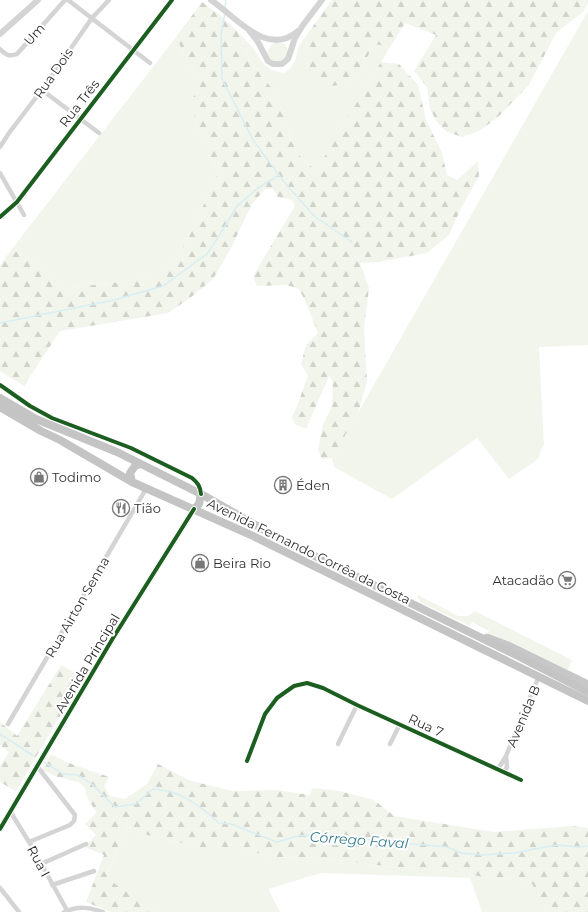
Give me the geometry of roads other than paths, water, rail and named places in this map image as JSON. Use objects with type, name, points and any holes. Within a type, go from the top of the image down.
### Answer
[{"type":"highway","name":"Avenida Fernando Corrêa da Costa","points":[[0,398],[36,419],[117,452],[201,494],[280,539],[460,627],[588,699]]},
{"type":"highway","name":"Avenida Fernando Corrêa da Costa","points":[[0,407],[146,489],[252,535],[539,676],[549,677]]},
{"type":"highway","points":[[132,482],[130,473],[134,466],[140,464]]},
{"type":"highway","points":[[194,509],[199,504],[201,494]]},
{"type":"highway","points":[[549,677],[588,692]]},
{"type":"main road","name":"Avenida Fernando Corrêa da Costa","points":[[460,627],[508,645],[588,684]]},
{"type":"street","points":[[0,34],[38,0]]},
{"type":"street","points":[[66,0],[150,63]]},
{"type":"street","name":"Um","points":[[0,49],[6,55],[12,56],[17,54],[66,0]]},
{"type":"street","name":"Rua Dois","points":[[0,147],[92,18],[109,0]]},
{"type":"street","name":"Rua Três","points":[[0,217],[17,202],[172,0]]},
{"type":"street","points":[[211,0],[261,38],[277,40],[286,44],[290,53]]},
{"type":"street","points":[[248,29],[258,42],[267,59],[273,64],[279,64],[288,59],[295,38],[322,0]]},
{"type":"street","points":[[267,59],[265,52],[266,47],[271,42],[291,36],[303,25]]},
{"type":"street","points":[[42,90],[99,133]]},
{"type":"street","points":[[0,173],[24,214]]},
{"type":"street","points":[[0,385],[30,406],[52,418],[131,448],[192,478],[200,487],[201,494]]},
{"type":"street","points":[[90,441],[94,433]]},
{"type":"street","name":"Rua Airton Senna","points":[[8,724],[146,489]]},
{"type":"street","name":"Avenida Principal","points":[[0,829],[113,638],[194,509]]},
{"type":"street","name":"Avenida B","points":[[498,769],[506,756],[539,676]]},
{"type":"street","name":"Rua 7","points":[[247,761],[266,714],[276,698],[294,686],[307,684],[323,688],[521,780]]},
{"type":"street","points":[[338,744],[357,705]]},
{"type":"street","points":[[390,744],[400,724]]},
{"type":"street","name":"Avenida B","points":[[504,772],[507,767],[506,756]]},
{"type":"street","points":[[29,842],[70,825],[74,821],[76,815],[37,766]]},
{"type":"street","name":"Rua I","points":[[10,812],[29,842],[66,912]]},
{"type":"street","points":[[41,864],[86,844]]},
{"type":"street","points":[[52,885],[94,871]]},
{"type":"street","points":[[0,888],[19,912]]},
{"type":"street","points":[[66,912],[86,907],[103,912]]},
{"type":"waterway","points":[[225,8],[226,0]]},
{"type":"waterway","points":[[225,13],[221,35],[222,79],[253,140],[285,183],[314,216],[352,242]]},
{"type":"waterway","points":[[0,323],[114,300],[163,286],[207,254],[237,206],[258,188],[279,175]]},
{"type":"waterway","name":"Córrego Faval","points":[[0,734],[34,756]]},
{"type":"waterway","name":"Córrego Faval","points":[[44,762],[63,774],[78,775],[93,785],[115,807],[136,804],[153,789],[167,791],[178,794],[190,801],[219,823],[231,824],[277,842],[298,836],[323,834],[447,847],[461,853],[483,855],[516,853],[558,845],[579,847],[588,846]]},
{"type":"place","name":"Todimo","points":[[39,477]]},
{"type":"place","name":"Éden","points":[[283,485]]},
{"type":"place","name":"Tião","points":[[121,508]]},
{"type":"place","name":"Beira Rio","points":[[200,563]]},
{"type":"place","name":"Atacadão","points":[[567,580]]}]
